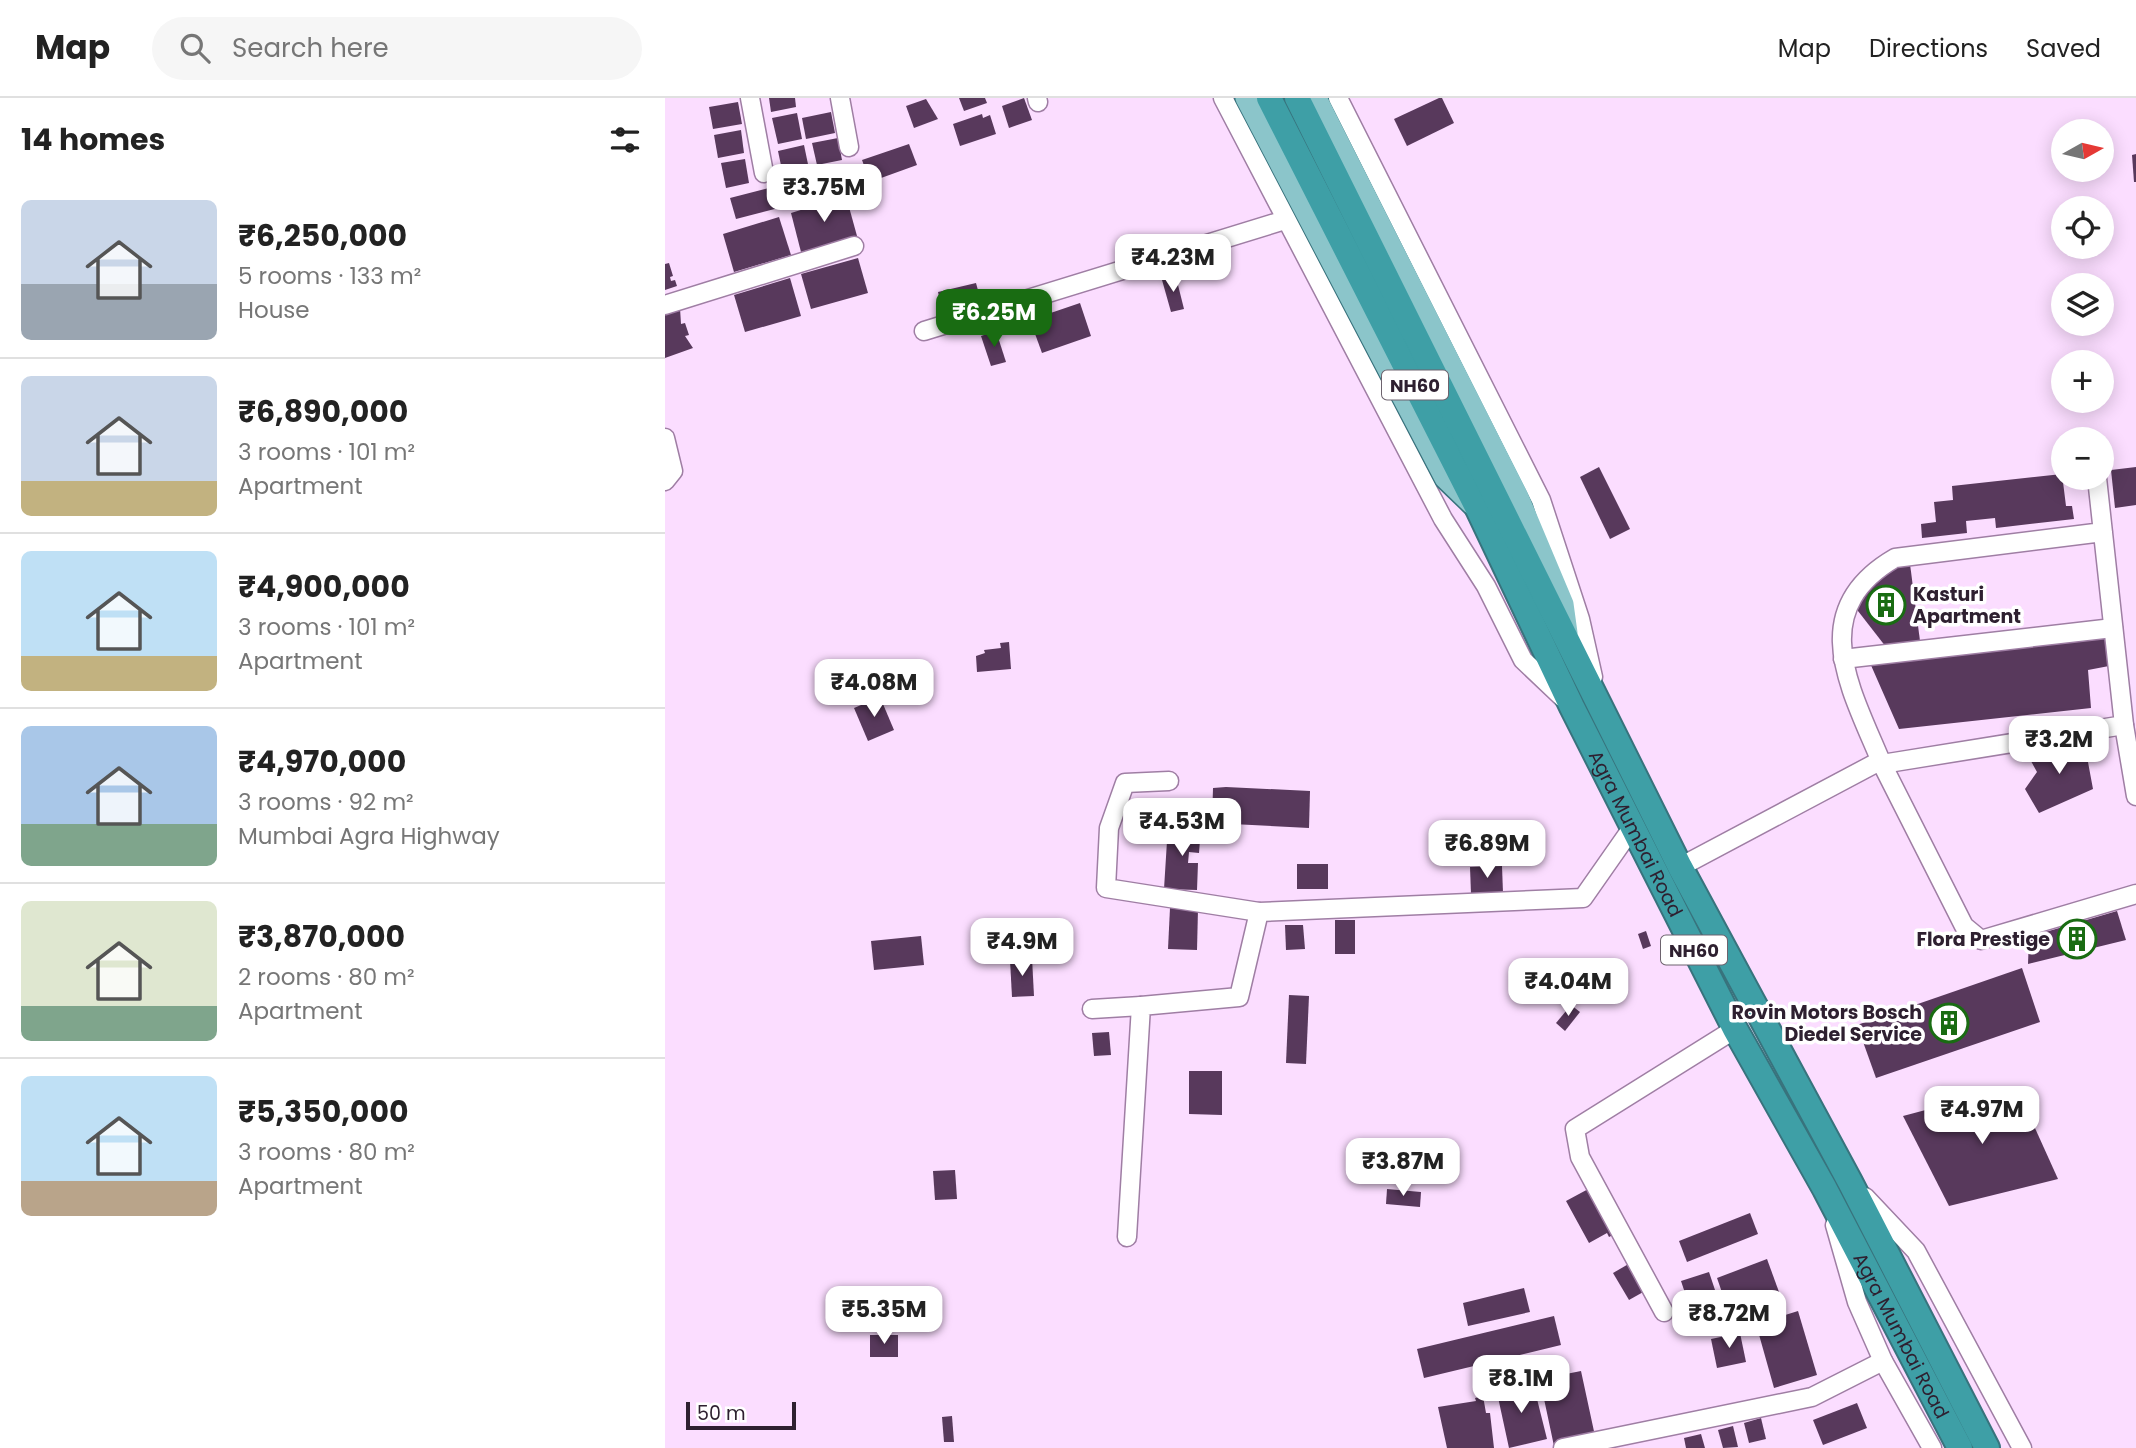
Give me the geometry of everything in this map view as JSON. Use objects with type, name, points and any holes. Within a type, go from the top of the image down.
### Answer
[{"type":"highway","name":"NH60","points":[[1269,98],[1479,511]]},
{"type":"highway","name":"NH60","points":[[1297,98],[1599,707]]},
{"type":"highway","name":"Agra Mumbai Road","points":[[1479,511],[1572,707],[1735,1029],[1825,1189],[1960,1448]]},
{"type":"highway","name":"Agra Mumbai Road","points":[[1599,707],[1680,867],[1850,1182],[1987,1448]]},
{"type":"main road","points":[[1246,98],[1445,478],[1479,511]]},
{"type":"main road","points":[[1316,98],[1518,496],[1563,604],[1570,649]]},
{"type":"street","points":[[750,98],[764,173]]},
{"type":"street","points":[[839,98],[849,147]]},
{"type":"street","points":[[1223,98],[1437,507],[1486,586],[1523,660],[1572,707]]},
{"type":"street","points":[[1338,98],[1541,500],[1580,618],[1599,707]]},
{"type":"street","points":[[924,331],[1285,220]]},
{"type":"street","points":[[665,305],[854,246]]},
{"type":"street","points":[[665,438],[673,471],[665,481]]},
{"type":"street","points":[[2098,490],[2124,725],[2136,796]]},
{"type":"street","points":[[2103,532],[1895,558],[1870,573],[1851,596],[1842,621],[1843,659],[1853,694],[1882,764],[1964,926],[1981,940],[2136,894]]},
{"type":"street","points":[[1843,659],[2113,628]]},
{"type":"street","points":[[1680,867],[1862,770],[1882,764],[2124,725]]},
{"type":"street","points":[[1169,781],[1125,783],[1109,828],[1106,888],[1259,912],[1583,898],[1632,828]]},
{"type":"street","points":[[1092,1009],[1239,998],[1259,912]]},
{"type":"street","points":[[1127,1237],[1141,1006]]},
{"type":"street","points":[[1664,1312],[1580,1157],[1575,1129],[1735,1029]]},
{"type":"street","points":[[1850,1182],[1916,1251],[2022,1448]]},
{"type":"street","points":[[1825,1189],[1857,1302],[1883,1361],[1932,1448]]},
{"type":"street","points":[[1563,1448],[1812,1397],[1883,1361]]},
{"type":"building","points":[[769,98],[795,98],[796,107],[771,112]]},
{"type":"building","points":[[959,98],[985,98],[987,103],[964,111]]},
{"type":"building","points":[[1024,98],[1032,120],[1009,128],[1002,106]]},
{"type":"building","points":[[1442,98],[1454,123],[1407,146],[1394,119]]},
{"type":"building","points":[[926,99],[938,119],[914,128],[906,106]]},
{"type":"building","points":[[738,102],[742,124],[713,129],[709,107]]},
{"type":"building","points":[[831,112],[835,133],[806,139],[802,118]]},
{"type":"building","points":[[797,113],[802,139],[778,144],[772,118]]},
{"type":"building","points":[[982,114],[983,118],[990,115],[996,134],[960,146],[953,124]]},
{"type":"building","points":[[741,130],[744,153],[718,158],[714,135]]},
{"type":"building","points":[[838,138],[842,160],[817,165],[812,143]]},
{"type":"building","points":[[909,144],[917,165],[870,182],[862,160]]},
{"type":"building","points":[[804,145],[809,169],[783,175],[778,151]]},
{"type":"building","points":[[2136,154],[2136,182],[2134,182],[2132,155]]},
{"type":"building","points":[[745,159],[749,183],[726,188],[721,163]]},
{"type":"building","points":[[808,178],[813,199],[736,219],[730,198]]},
{"type":"building","points":[[846,196],[857,236],[801,252],[791,213]]},
{"type":"building","points":[[779,217],[791,255],[734,272],[723,234]]},
{"type":"building","points":[[858,258],[868,293],[811,309],[801,274]]},
{"type":"building","points":[[669,263],[673,276],[670,277],[671,281],[675,280],[677,286],[665,290],[665,264]]},
{"type":"building","points":[[1176,277],[1184,309],[1171,312],[1162,280]]},
{"type":"building","points":[[790,278],[801,316],[745,332],[734,295]]},
{"type":"building","points":[[976,283],[983,309],[944,319],[938,292]]},
{"type":"building","points":[[1080,303],[1091,336],[1042,353],[1030,320]]},
{"type":"building","points":[[680,308],[681,324],[685,323],[689,335],[685,336],[693,348],[665,358],[665,313]]},
{"type":"building","points":[[996,331],[1006,362],[991,366],[981,336]]},
{"type":"building","points":[[1599,467],[1630,529],[1610,539],[1580,477]]},
{"type":"building","points":[[2136,467],[2136,505],[2115,508],[2114,470]]},
{"type":"building","points":[[2051,475],[2051,490],[2064,490],[2066,506],[2072,506],[2074,519],[1996,528],[1995,518],[1966,521],[1967,533],[1922,538],[1921,524],[1936,522],[1934,502],[1953,500],[1952,486]]},
{"type":"building","name":"Kasturi Apartment","points":[[1910,564],[1920,641],[1886,647],[1858,611],[1858,599],[1892,566]]},
{"type":"building","points":[[2106,638],[2109,666],[2088,670],[2091,708],[1899,729],[1870,663]]},
{"type":"building","points":[[1009,642],[1011,669],[977,672],[976,656],[985,653],[984,650],[1001,648],[1000,643]]},
{"type":"building","points":[[880,697],[894,730],[868,741],[854,708]]},
{"type":"building","points":[[2085,746],[2093,789],[2039,813],[2025,789],[2037,772],[2026,752]]},
{"type":"building","points":[[1213,788],[1310,791],[1309,828],[1212,823]]},
{"type":"building","points":[[1168,825],[1201,827],[1199,853],[1189,852],[1188,863],[1198,863],[1197,890],[1164,889]]},
{"type":"building","points":[[1297,864],[1328,864],[1328,889],[1297,889]]},
{"type":"building","points":[[1502,866],[1503,893],[1471,894],[1470,867]]},
{"type":"building","points":[[1170,908],[1198,909],[1197,950],[1168,949]]},
{"type":"building","name":"Flora Prestige","points":[[2117,911],[2126,940],[2028,964],[2029,937]]},
{"type":"building","points":[[1067,920],[1068,952],[1051,954],[1048,951],[1046,921]]},
{"type":"building","points":[[1335,920],[1355,920],[1355,954],[1335,954]]},
{"type":"building","points":[[1285,925],[1303,925],[1305,949],[1286,950]]},
{"type":"building","points":[[1646,931],[1651,946],[1643,949],[1638,934]]},
{"type":"building","points":[[921,936],[924,965],[874,970],[871,941]]},
{"type":"building","points":[[1032,958],[1034,996],[1012,997],[1010,960]]},
{"type":"building","name":"Rovin Motors Bosch Diedel Service","points":[[2022,968],[2040,1022],[1876,1078],[1857,1025]]},
{"type":"building","points":[[1289,995],[1309,996],[1306,1064],[1286,1063]]},
{"type":"building","points":[[1571,1005],[1580,1012],[1565,1031],[1556,1023]]},
{"type":"building","points":[[1109,1032],[1111,1055],[1094,1056],[1092,1033]]},
{"type":"building","points":[[1189,1071],[1222,1071],[1222,1115],[1189,1114]]},
{"type":"building","points":[[2016,1086],[2058,1179],[1949,1206],[1903,1116]]},
{"type":"building","points":[[955,1170],[957,1199],[935,1200],[933,1171]]},
{"type":"building","points":[[1592,1187],[1617,1233],[1609,1237],[1607,1233],[1589,1243],[1566,1201]]},
{"type":"building","points":[[1387,1189],[1421,1192],[1420,1207],[1386,1204]]},
{"type":"building","points":[[1750,1213],[1758,1234],[1687,1262],[1679,1241]]},
{"type":"building","points":[[1767,1259],[1779,1292],[1728,1310],[1717,1278]]},
{"type":"building","points":[[1632,1262],[1645,1291],[1629,1300],[1613,1273]]},
{"type":"building","points":[[1709,1272],[1722,1311],[1694,1320],[1681,1281]]},
{"type":"building","points":[[1524,1288],[1530,1312],[1468,1326],[1463,1303]]},
{"type":"building","points":[[1798,1311],[1817,1375],[1774,1388],[1756,1324]]},
{"type":"building","points":[[1554,1316],[1561,1345],[1424,1378],[1417,1349]]},
{"type":"building","points":[[1740,1333],[1746,1362],[1717,1368],[1711,1339]]},
{"type":"building","points":[[870,1335],[898,1335],[898,1357],[870,1357]]},
{"type":"building","points":[[1581,1371],[1595,1436],[1554,1446],[1540,1380],[1554,1377],[1555,1382],[1567,1379],[1566,1374]]},
{"type":"building","points":[[1532,1379],[1547,1439],[1509,1448],[1496,1388],[1505,1385],[1506,1392],[1518,1389],[1516,1383]]},
{"type":"building","points":[[1483,1396],[1486,1413],[1490,1413],[1494,1448],[1447,1448],[1438,1407],[1476,1401],[1475,1398]]},
{"type":"building","points":[[1857,1403],[1867,1428],[1823,1445],[1813,1420]]},
{"type":"building","points":[[952,1416],[954,1442],[944,1442],[942,1417]]},
{"type":"building","points":[[1761,1418],[1766,1439],[1749,1443],[1744,1423]]},
{"type":"building","points":[[1733,1426],[1738,1447],[1723,1448],[1718,1430]]},
{"type":"building","points":[[1701,1434],[1705,1448],[1686,1448],[1684,1438]]},
{"type":"place","name":"Kasturi Apartment","points":[[1886,605]]},
{"type":"place","name":"Flora Prestige","points":[[2077,939]]},
{"type":"place","name":"Rovin Motors Bosch Diedel Service","points":[[1949,1023]]}]
